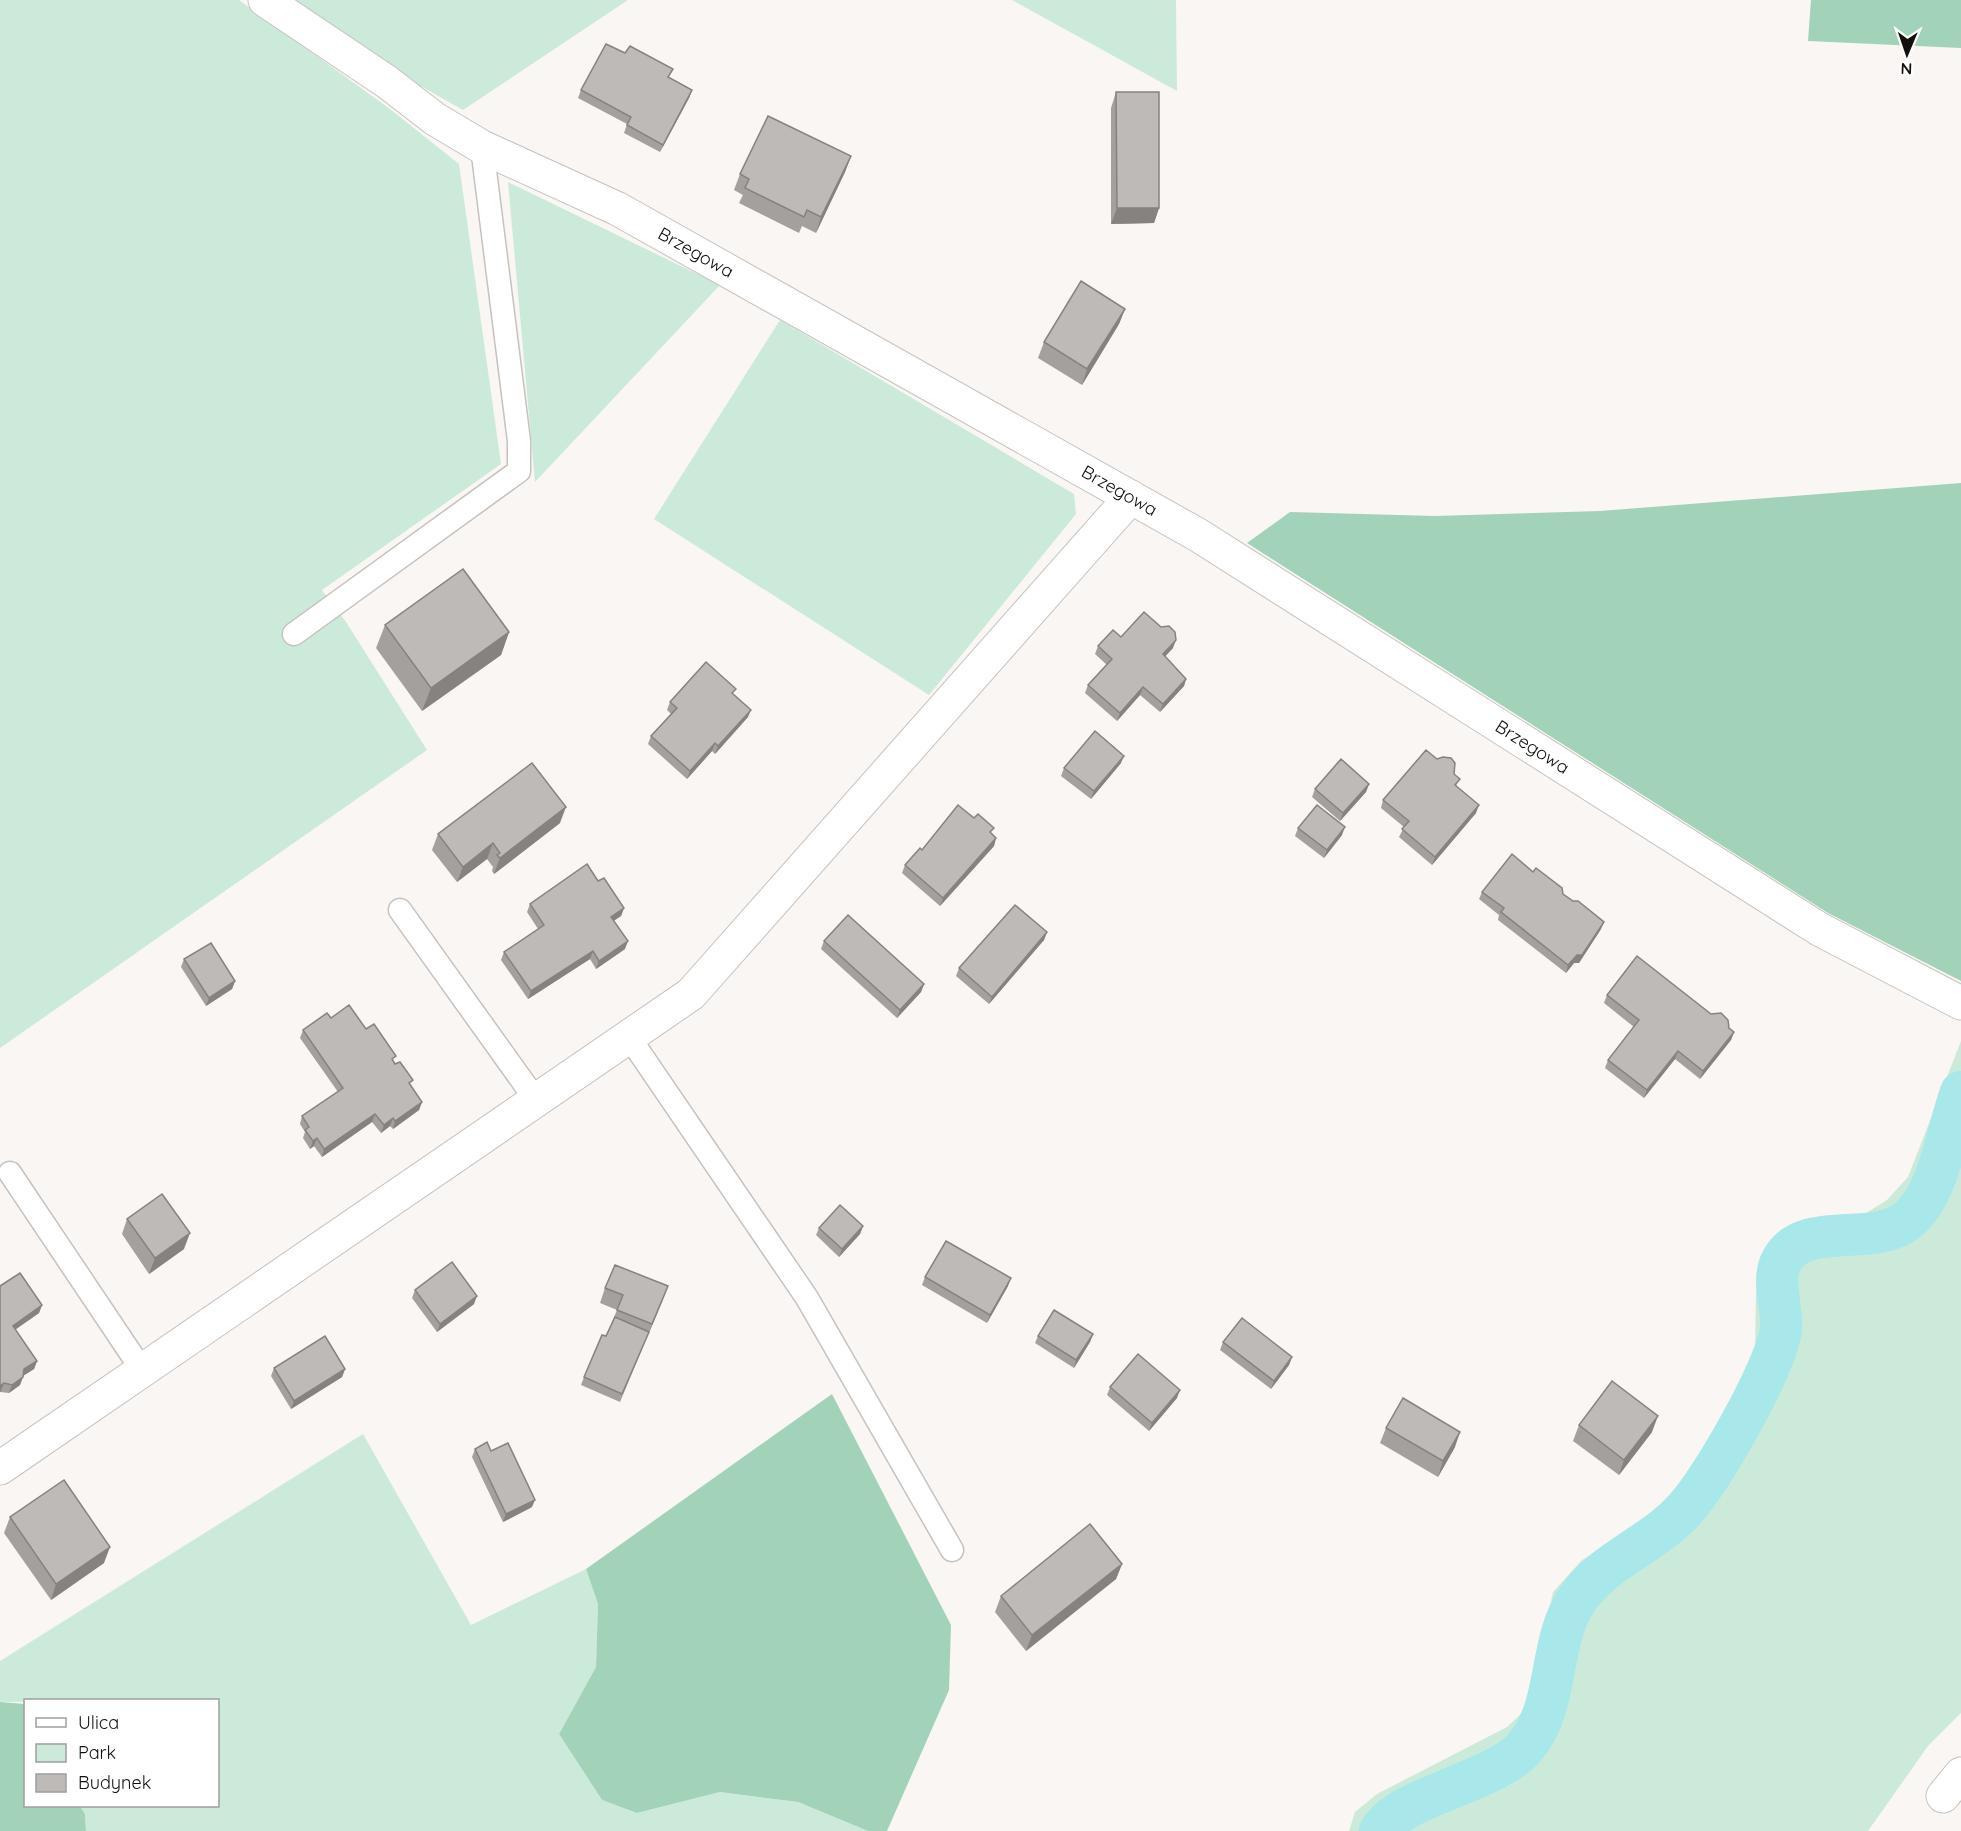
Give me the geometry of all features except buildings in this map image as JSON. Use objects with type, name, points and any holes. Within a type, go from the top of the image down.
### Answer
[{"type":"street","name":"Brzegowa","points":[[265,0],[387,82],[435,119],[482,147],[618,209],[1208,541],[1819,929],[1961,1003]]},
{"type":"street","points":[[0,1468],[691,994],[1131,497]]},
{"type":"lane","points":[[294,634],[519,471],[519,441],[482,147]]},
{"type":"lane","points":[[400,910],[536,1100]]},
{"type":"lane","points":[[629,1037],[807,1298],[952,1550]]},
{"type":"lane","points":[[10,1173],[142,1370]]},
{"type":"green space","points":[[0,0],[239,0],[390,109],[459,164],[501,464],[322,590],[346,622],[427,750],[0,1048]]},
{"type":"green space","points":[[284,0],[628,0],[463,110],[403,76]]},
{"type":"green space","points":[[1012,0],[1176,0],[1177,91]]},
{"type":"green space","points":[[1811,0],[1961,0],[1961,48],[1808,41]]},
{"type":"green space","points":[[508,182],[720,285],[535,482]]},
{"type":"green space","points":[[780,320],[1074,494],[1076,514],[929,695],[654,519]]},
{"type":"green space","points":[[1961,483],[1961,981],[1828,913],[1247,543],[1290,512],[1435,516],[1600,511]]},
{"type":"green space","points":[[1961,1041],[1961,1713],[1928,1746],[1868,1831],[1349,1831],[1355,1812],[1377,1794],[1507,1727],[1528,1707],[1553,1592],[1582,1560],[1650,1519],[1690,1480],[1730,1410],[1755,1352],[1756,1291],[1764,1256],[1781,1234],[1807,1219],[1866,1213],[1887,1200],[1908,1177]]},
{"type":"green space","points":[[832,1394],[951,1625],[949,1690],[887,1831],[868,1831],[798,1802],[720,1792],[637,1813],[602,1800],[559,1734],[596,1667],[598,1604],[586,1569]]},
{"type":"green space","points":[[363,1434],[471,1625],[586,1569],[598,1604],[596,1667],[559,1734],[602,1800],[637,1813],[720,1792],[798,1802],[868,1831],[86,1831],[85,1814],[81,1807],[219,1807],[219,1699],[24,1699],[24,1702],[0,1702],[0,1661]]},
{"type":"green space","points":[[0,1702],[24,1704],[24,1807],[81,1807],[85,1814],[86,1831],[0,1831]]},
{"type":"waterway","points":[[1380,1831],[1391,1819],[1407,1808],[1493,1770],[1525,1747],[1544,1712],[1562,1634],[1568,1615],[1578,1598],[1601,1573],[1658,1533],[1684,1510],[1710,1475],[1741,1423],[1767,1370],[1781,1330],[1777,1288],[1780,1264],[1790,1250],[1804,1242],[1820,1237],[1876,1232],[1894,1228],[1909,1219],[1920,1207],[1935,1177],[1961,1092]]}]
